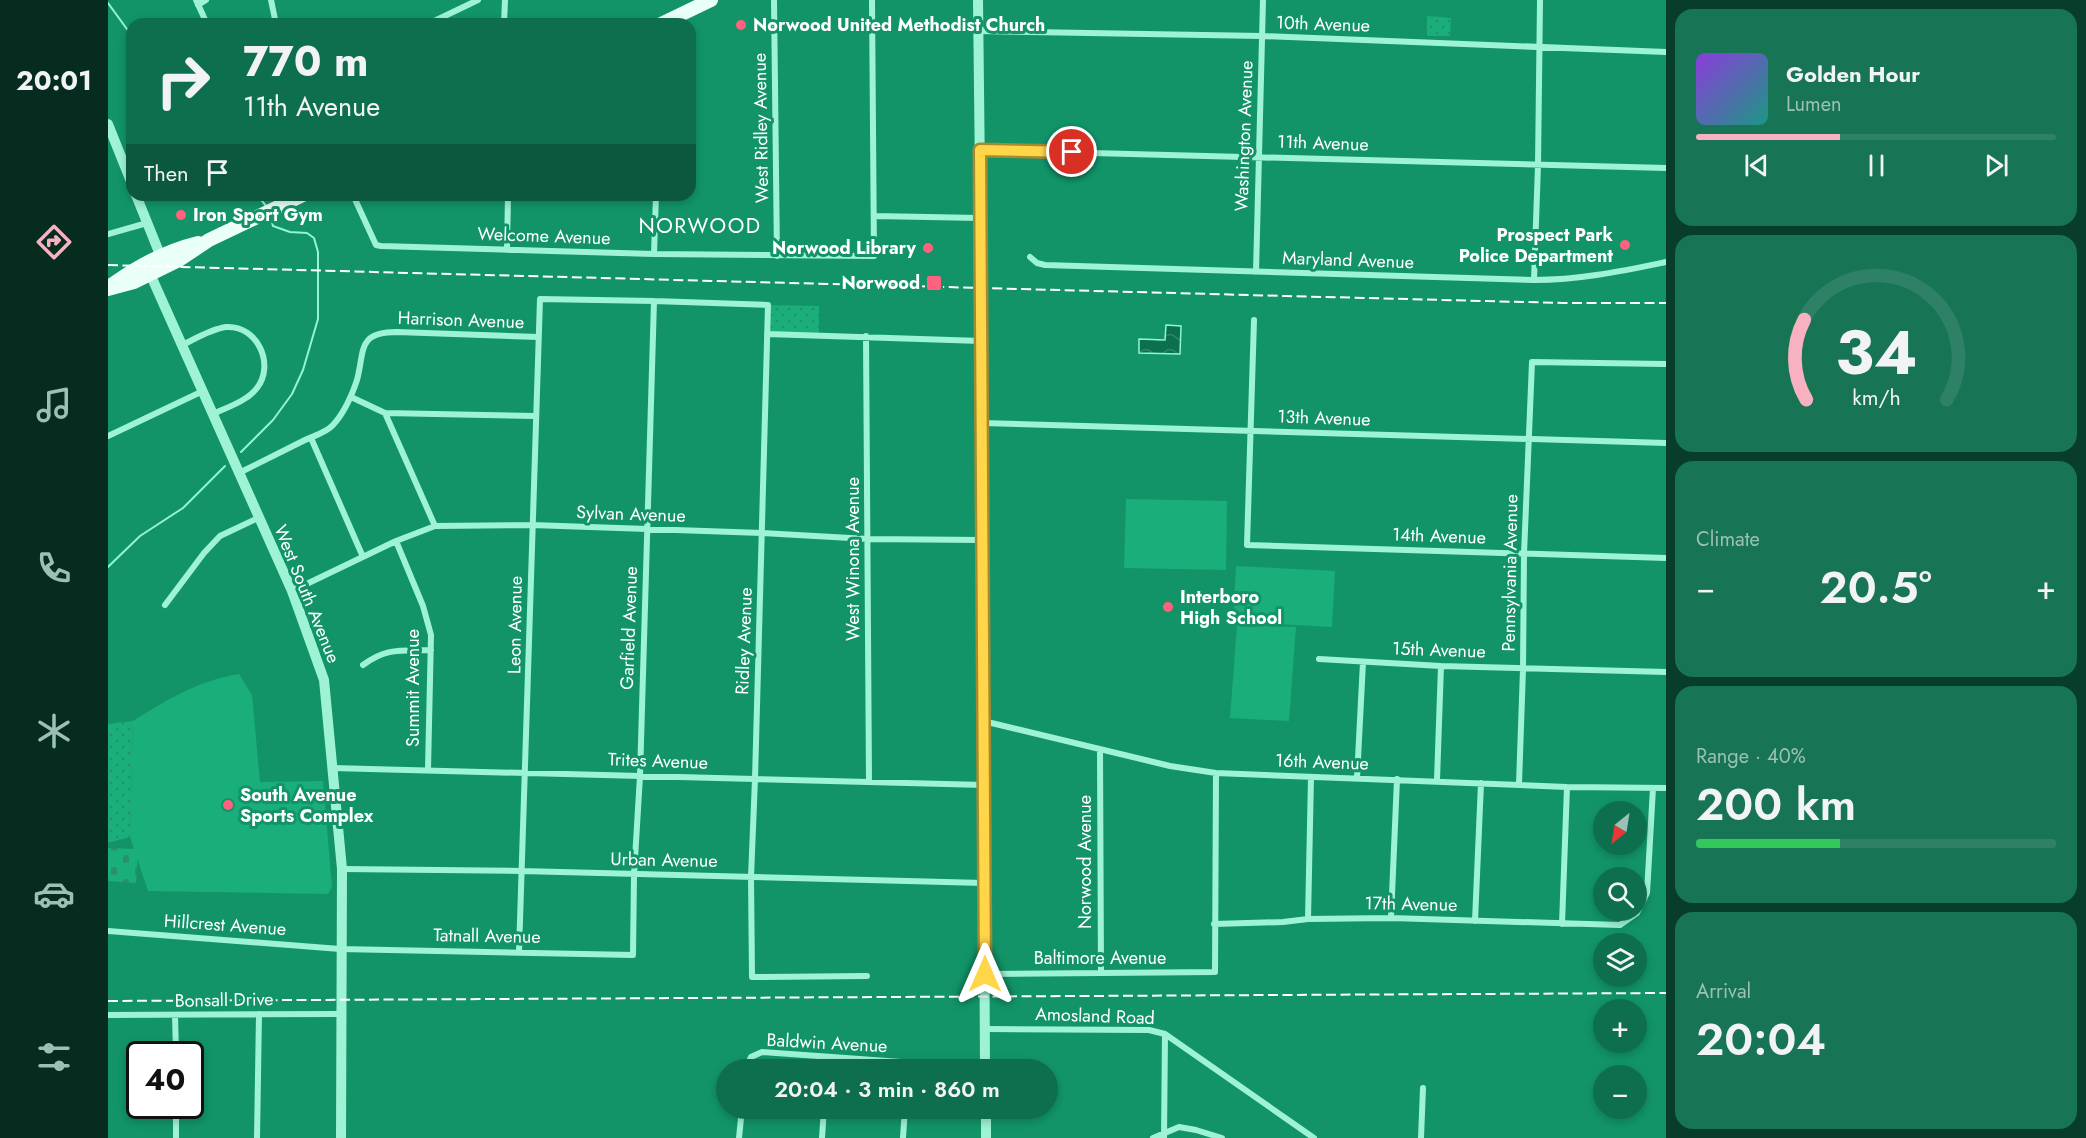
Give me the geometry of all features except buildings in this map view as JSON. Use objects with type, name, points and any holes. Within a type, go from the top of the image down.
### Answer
[{"type":"main road","points":[[673,18],[711,0]]},
{"type":"main road","points":[[108,289],[134,282],[148,269],[187,246],[209,240],[290,201]]},
{"type":"street","points":[[204,18],[197,2],[206,0]]},
{"type":"street","points":[[271,0],[275,18]]},
{"type":"street","points":[[440,18],[478,0]]},
{"type":"street","points":[[504,18],[505,0]]},
{"type":"street","name":"West Ridley Avenue","points":[[774,0],[777,256]]},
{"type":"street","points":[[872,0],[874,216],[980,218]]},
{"type":"street","points":[[978,0],[985,1059]]},
{"type":"street","name":"Washington Avenue","points":[[1256,272],[1263,0]]},
{"type":"street","points":[[1534,280],[1540,0]]},
{"type":"street","name":"10th Avenue","points":[[978,31],[1262,36],[1666,52]]},
{"type":"street","points":[[108,124],[126,169]]},
{"type":"street","name":"11th Avenue","points":[[980,150],[1666,168]]},
{"type":"street","points":[[138,201],[163,262]]},
{"type":"street","name":"Welcome Avenue","points":[[356,201],[376,245],[507,250],[874,256],[874,216]]},
{"type":"street","points":[[507,250],[508,201]]},
{"type":"street","points":[[654,254],[656,201]]},
{"type":"street","points":[[108,234],[147,223]]},
{"type":"street","name":"Maryland Avenue","points":[[1030,257],[1036,263],[1045,265],[1534,280],[1596,277],[1666,262]]},
{"type":"street","name":"West South Avenue","points":[[148,269],[292,591],[324,680],[342,869],[341,1138]]},
{"type":"street","name":"Harrison Avenue","points":[[540,299],[768,305]]},
{"type":"street","name":"Leon Avenue","points":[[519,952],[540,299]]},
{"type":"street","name":"Garfield Avenue","points":[[633,955],[654,301]]},
{"type":"street","name":"Ridley Avenue","points":[[768,305],[751,877],[752,977],[867,976]]},
{"type":"street","points":[[1250,431],[1254,320]]},
{"type":"street","points":[[182,345],[226,327],[245,332],[260,346],[265,358],[266,371],[257,388],[238,403],[213,414]]},
{"type":"street","name":"Harrison Avenue","points":[[239,473],[332,426],[351,397],[357,379],[361,350],[369,339],[378,334],[397,332],[538,337]]},
{"type":"street","points":[[767,334],[981,341]]},
{"type":"street","name":"West Winona Avenue","points":[[866,336],[869,782]]},
{"type":"street","name":"Pennsylvania Avenue","points":[[1520,784],[1524,669],[1524,554],[1532,362],[1665,364]]},
{"type":"street","points":[[108,436],[203,391]]},
{"type":"street","points":[[351,397],[385,413],[535,416]]},
{"type":"street","points":[[385,413],[435,526]]},
{"type":"street","name":"13th Avenue","points":[[982,423],[1666,443]]},
{"type":"street","name":"14th Avenue","points":[[1250,431],[1246,545],[1666,558]]},
{"type":"street","points":[[311,438],[363,556]]},
{"type":"street","points":[[165,605],[204,553],[220,536],[258,518]]},
{"type":"street","name":"Sylvan Avenue","points":[[292,591],[396,541],[435,526],[532,525],[868,539],[982,540]]},
{"type":"street","name":"Summit Avenue","points":[[396,541],[423,606],[431,635],[428,769]]},
{"type":"street","points":[[363,665],[378,654],[390,651],[431,650]]},
{"type":"street","name":"15th Avenue","points":[[1319,658],[1441,666],[1666,672]]},
{"type":"street","points":[[1357,778],[1363,662]]},
{"type":"street","points":[[1437,780],[1441,666]]},
{"type":"street","name":"16th Avenue","points":[[983,721],[1170,766],[1216,773],[1666,789]]},
{"type":"street","name":"Norwood Avenue","points":[[1100,750],[1101,973]]},
{"type":"street","name":"Trites Avenue","points":[[332,768],[984,785]]},
{"type":"street","points":[[1214,924],[1216,773]]},
{"type":"street","points":[[1308,919],[1311,777]]},
{"type":"street","points":[[1391,918],[1397,779]]},
{"type":"street","points":[[1475,921],[1481,783]]},
{"type":"street","points":[[1562,924],[1567,787]]},
{"type":"street","name":"17th Avenue","points":[[1214,924],[1308,919],[1391,918],[1620,925],[1633,918],[1647,894],[1653,788]]},
{"type":"street","name":"Urban Avenue","points":[[342,869],[522,871],[984,883]]},
{"type":"street","name":"Baltimore Avenue","points":[[985,974],[1215,972],[1214,924]]},
{"type":"street","name":"Hillcrest Avenue","points":[[108,932],[340,949]]},
{"type":"street","name":"Tatnall Avenue","points":[[340,949],[633,955]]},
{"type":"street","points":[[257,1138],[259,1014]]},
{"type":"street","name":"Bonsall Drive","points":[[108,1015],[341,1014]]},
{"type":"street","points":[[176,1016],[176,1041]]},
{"type":"street","name":"Amosland Road","points":[[986,1029],[1149,1030],[1165,1034],[1314,1138]]},
{"type":"street","points":[[1164,1136],[1165,1034]]},
{"type":"street","name":"Baldwin Avenue","points":[[750,1059],[762,1052],[845,1059]]},
{"type":"street","points":[[1421,1138],[1423,1088]]},
{"type":"street","points":[[176,1119],[176,1138]]},
{"type":"street","points":[[740,1138],[741,1119]]},
{"type":"street","points":[[822,1138],[823,1119]]},
{"type":"street","points":[[903,1138],[904,1119]]},
{"type":"street","points":[[986,1119],[986,1138]]},
{"type":"street","points":[[1153,1138],[1164,1136],[1179,1127],[1222,1138]]},
{"type":"green space","points":[[1427,16],[1451,18],[1450,36],[1427,36]]},
{"type":"green space","points":[[768,305],[819,306],[819,335],[767,334]]},
{"type":"green space","points":[[1126,499],[1227,501],[1226,570],[1124,568]]},
{"type":"green space","points":[[1236,566],[1335,571],[1332,627],[1233,622]]},
{"type":"green space","points":[[1237,625],[1296,627],[1289,721],[1230,718]]},
{"type":"green space","name":"South Avenue Sports Complex","points":[[239,674],[252,695],[260,782],[323,781],[332,887],[328,894],[148,891],[130,837],[133,721],[171,698],[197,686]]},
{"type":"green space","points":[[133,721],[130,837],[108,843],[108,724]]},
{"type":"green space","points":[[108,848],[138,849],[136,883],[108,881]]},
{"type":"water","points":[[1166,325],[1181,326],[1180,354],[1139,353],[1139,339],[1165,340]]},
{"type":"waterway","points":[[108,3],[126,28]]},
{"type":"waterway","points":[[262,201],[267,207]]},
{"type":"waterway","points":[[241,452],[273,420],[292,394],[303,370],[318,319],[318,252],[314,238],[307,233],[290,232],[273,226],[270,215]]},
{"type":"waterway","points":[[108,567],[140,536],[183,508],[225,466]]},
{"type":"railway","points":[[108,265],[1564,303],[1666,303]]},
{"type":"railway","points":[[108,1001],[1666,993]]},
{"type":"place","name":"Norwood United Methodist Church","points":[[741,25]]},
{"type":"place","name":"Iron Sport Gym","points":[[181,215]]},
{"type":"place","name":"Prospect Park Police Department","points":[[1625,245]]},
{"type":"place","name":"Norwood Library","points":[[928,248]]},
{"type":"place","name":"Norwood","points":[[934,283]]},
{"type":"place","name":"Interboro High School","points":[[1168,607]]},
{"type":"place","name":"South Avenue Sports Complex","points":[[228,805]]},
{"type":"district","name":"NORWOOD","points":[[700,226]]},
{"type":"route","points":[[985,974],[980,150],[1072,152]]}]
